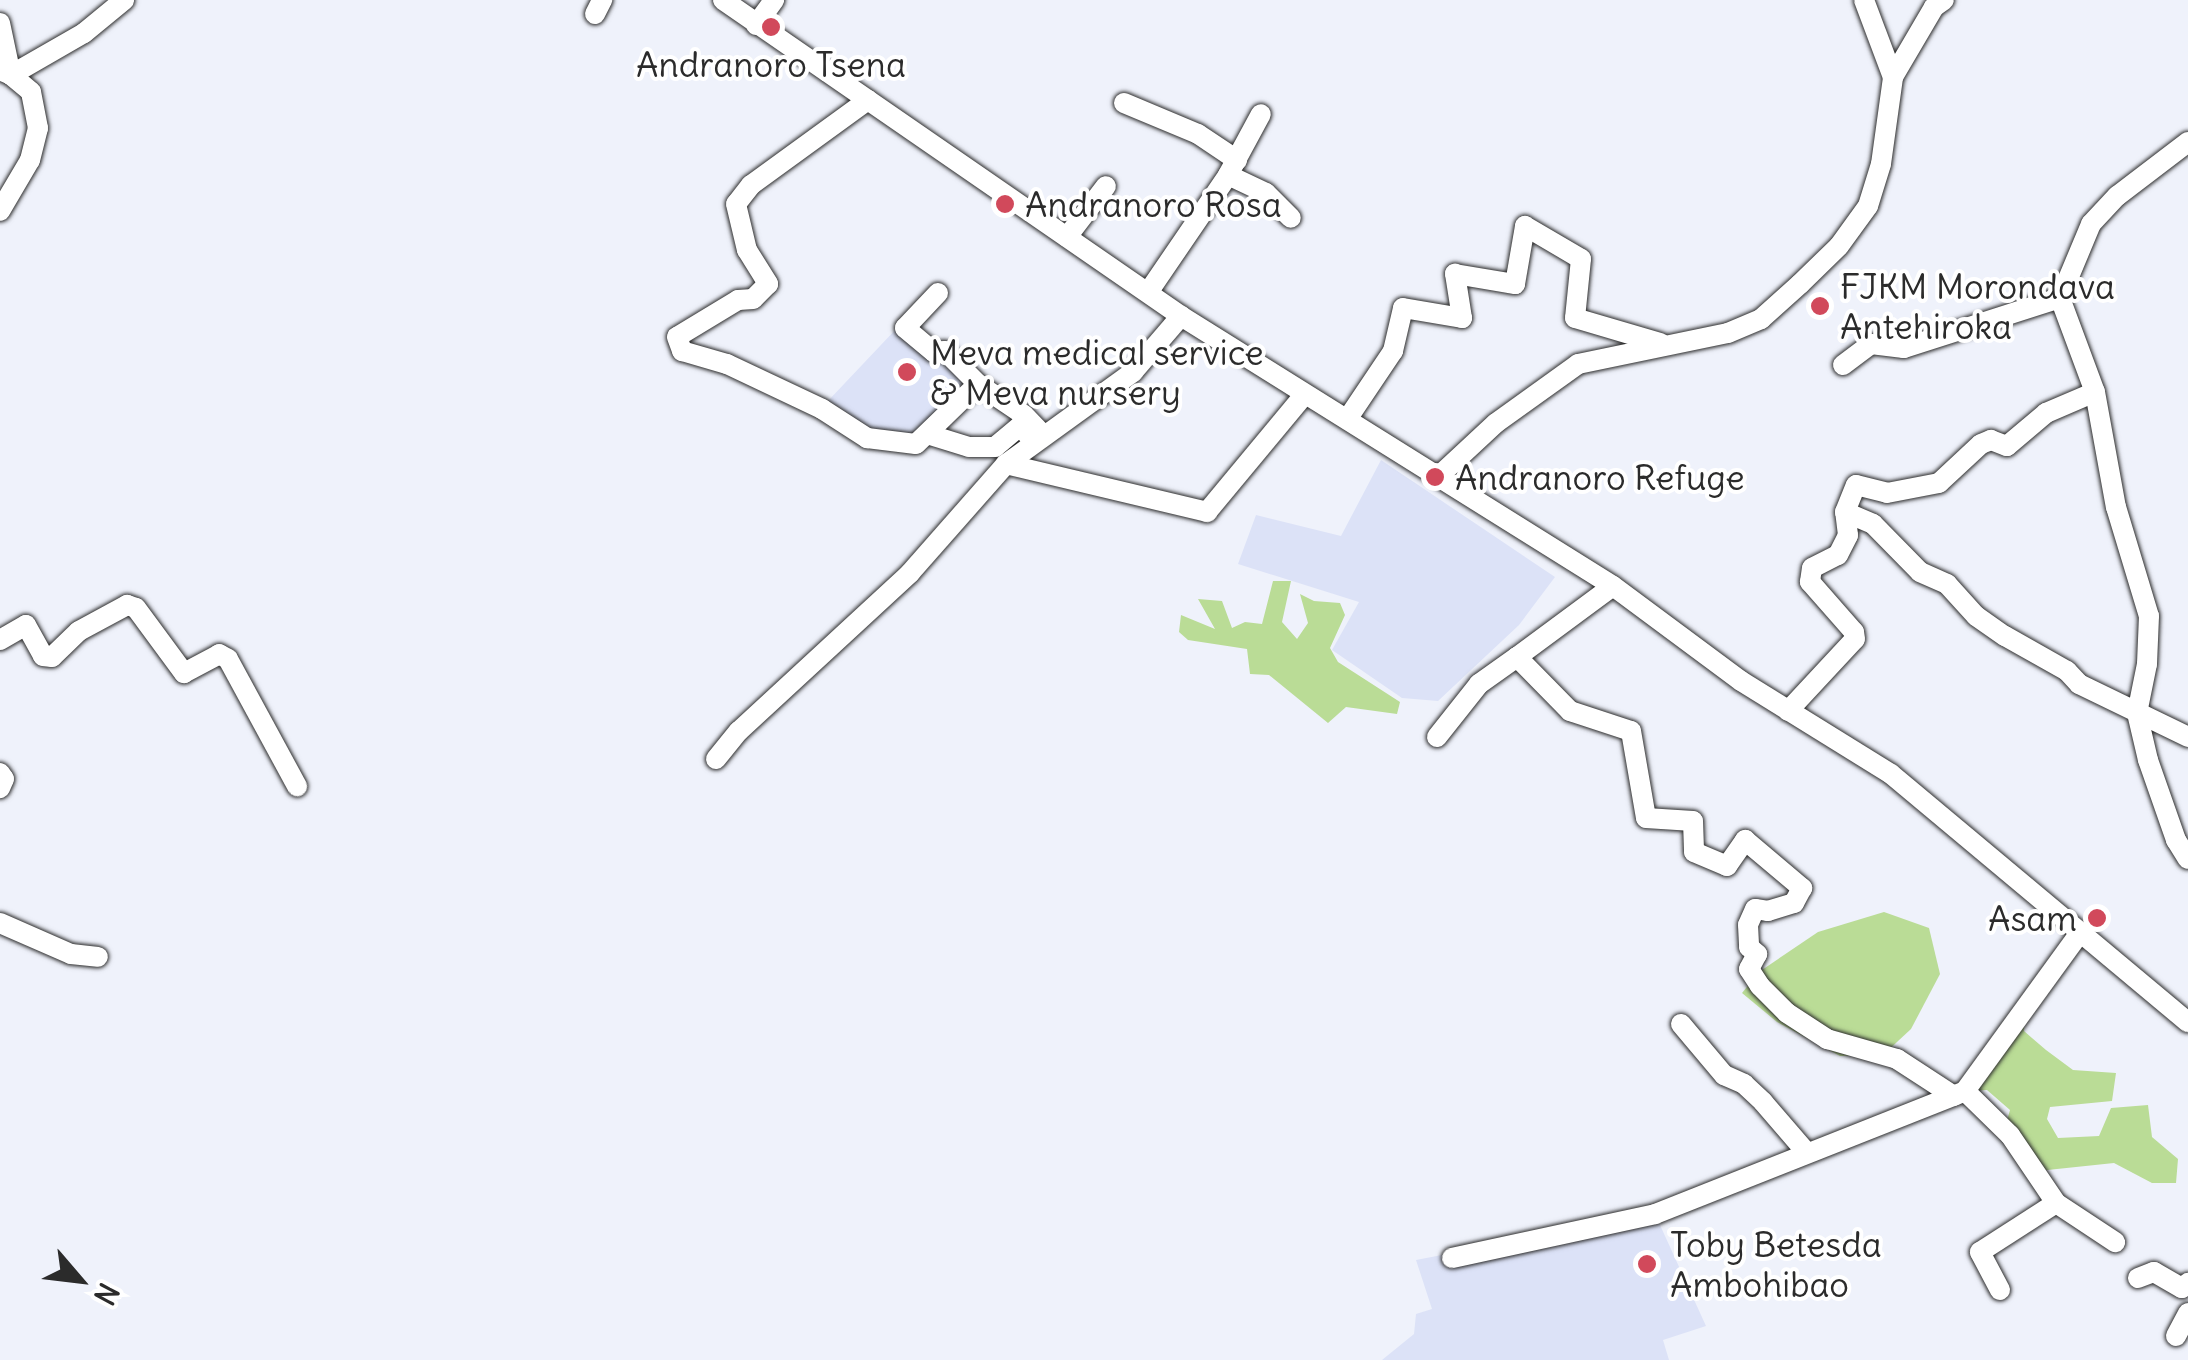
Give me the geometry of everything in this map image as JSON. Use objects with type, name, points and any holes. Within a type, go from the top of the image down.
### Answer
[{"type":"street","points":[[5,72],[84,34],[124,0]]},
{"type":"street","points":[[723,0],[1181,316],[1613,586],[1788,711],[1891,774],[2188,1022]]},
{"type":"street","points":[[756,26],[774,0]]},
{"type":"street","points":[[1864,0],[1893,77]]},
{"type":"street","points":[[1440,475],[1496,423],[1578,364],[1728,333],[1761,319],[1839,246],[1868,206],[1881,164],[1893,77],[1934,6],[1944,0]]},
{"type":"street","points":[[0,23],[5,72],[31,92],[38,128],[30,160],[0,211]]},
{"type":"street","points":[[868,100],[751,185],[736,204],[746,250],[768,284],[753,299],[738,300],[677,337],[682,351],[728,364],[822,408],[868,438],[916,444],[978,384]]},
{"type":"street","points":[[1124,103],[1198,134],[1291,218]]},
{"type":"street","points":[[1149,291],[1233,168],[1261,114]]},
{"type":"street","points":[[2188,142],[2117,196],[2091,224],[2060,298],[2095,392],[2116,507],[2148,616],[2147,664],[2137,714],[2148,760],[2176,840],[2188,859]]},
{"type":"street","points":[[1068,237],[1106,186]]},
{"type":"street","points":[[1348,418],[1393,351],[1403,308],[1462,318],[1455,274],[1515,284],[1525,226],[1581,259],[1576,318],[1663,344]]},
{"type":"street","points":[[938,293],[904,328],[934,352],[945,351],[978,384],[1024,415],[1044,436]]},
{"type":"street","points":[[1843,365],[1871,344],[1904,348],[2060,298]]},
{"type":"street","points":[[716,759],[739,731],[910,573],[1006,464],[1133,372],[1181,316]]},
{"type":"street","points":[[1788,711],[1855,640],[1854,632],[1810,582],[1812,568],[1838,555],[1848,535],[1845,512],[1856,485],[1887,494],[1939,483],[1981,444],[1992,440],[2007,446],[2046,414],[2095,392]]},
{"type":"street","points":[[1006,464],[1207,512],[1304,396]]},
{"type":"street","points":[[927,434],[982,448],[995,448],[1021,425],[1028,435],[1044,436]]},
{"type":"street","points":[[1845,512],[1874,524],[1920,572],[1946,584],[1976,616],[2067,671],[2079,684],[2188,737]]},
{"type":"street","points":[[1436,737],[1480,684],[1613,586]]},
{"type":"street","points":[[0,640],[26,625],[42,656],[52,658],[79,631],[126,605],[136,608],[184,673],[219,654],[228,659],[297,786]]},
{"type":"street","points":[[1517,657],[1570,711],[1631,732],[1646,818],[1694,821],[1694,852],[1727,866],[1746,840],[1802,888],[1794,903],[1768,911],[1755,908],[1748,925],[1749,947],[1757,954],[1750,969],[1773,1000],[1827,1039],[1897,1059],[1960,1094],[2010,1135],[2056,1204],[2116,1242]]},
{"type":"street","points":[[0,773],[4,779],[0,788]]},
{"type":"street","points":[[0,923],[71,954],[98,957]]},
{"type":"street","points":[[1452,1258],[1655,1214],[1960,1094],[2080,934]]},
{"type":"street","points":[[1681,1024],[1724,1075],[1744,1084],[1763,1102],[1806,1154]]},
{"type":"street","points":[[2000,1290],[1980,1252],[2056,1204]]},
{"type":"street","points":[[2138,1278],[2154,1272],[2186,1292]]},
{"type":"street","points":[[2176,1336],[2188,1313]]},
{"type":"shaded area","name":"Meva medical service & Meva nursery","points":[[897,328],[942,357],[971,385],[922,424],[916,436],[868,432],[827,402]]},
{"type":"shaded area","points":[[1381,460],[1555,577],[1519,625],[1438,701],[1402,698],[1332,650],[1359,602],[1238,564],[1256,515],[1341,536]]},
{"type":"shaded area","points":[[1655,1214],[1706,1326],[1663,1340],[1669,1360],[1382,1360],[1414,1334],[1416,1314],[1432,1309],[1416,1260]]},
{"type":"green space","points":[[1273,581],[1291,581],[1282,622],[1297,639],[1308,623],[1300,594],[1314,601],[1340,603],[1345,615],[1330,648],[1338,662],[1400,702],[1397,714],[1346,707],[1328,723],[1269,675],[1250,674],[1247,649],[1188,640],[1179,632],[1181,615],[1215,629],[1198,599],[1222,601],[1232,628],[1245,622],[1262,624]]},
{"type":"green space","points":[[1884,912],[1929,928],[1940,974],[1911,1029],[1883,1055],[1840,1056],[1777,1022],[1742,993],[1759,972],[1818,932]]},
{"type":"green space","points":[[2025,1004],[2024,1031],[2046,1050],[2073,1070],[2116,1073],[2112,1101],[2050,1107],[2047,1119],[2058,1138],[2099,1136],[2111,1108],[2148,1105],[2152,1137],[2178,1159],[2176,1183],[2152,1183],[2114,1163],[2038,1171],[2002,1138],[2010,1110],[1987,1090],[1968,1091]]},
{"type":"place","name":"Andranoro Tsena","points":[[771,27]]},
{"type":"place","name":"Andranoro Rosa","points":[[1005,204]]},
{"type":"place","name":"FJKM Morondava Antehiroka","points":[[1820,306]]},
{"type":"place","name":"Meva medical service & Meva nursery","points":[[907,372]]},
{"type":"place","name":"Andranoro Refuge","points":[[1435,477]]},
{"type":"place","name":"Asam","points":[[2097,918]]},
{"type":"place","name":"Toby Betesda Ambohibao","points":[[1647,1264]]}]
